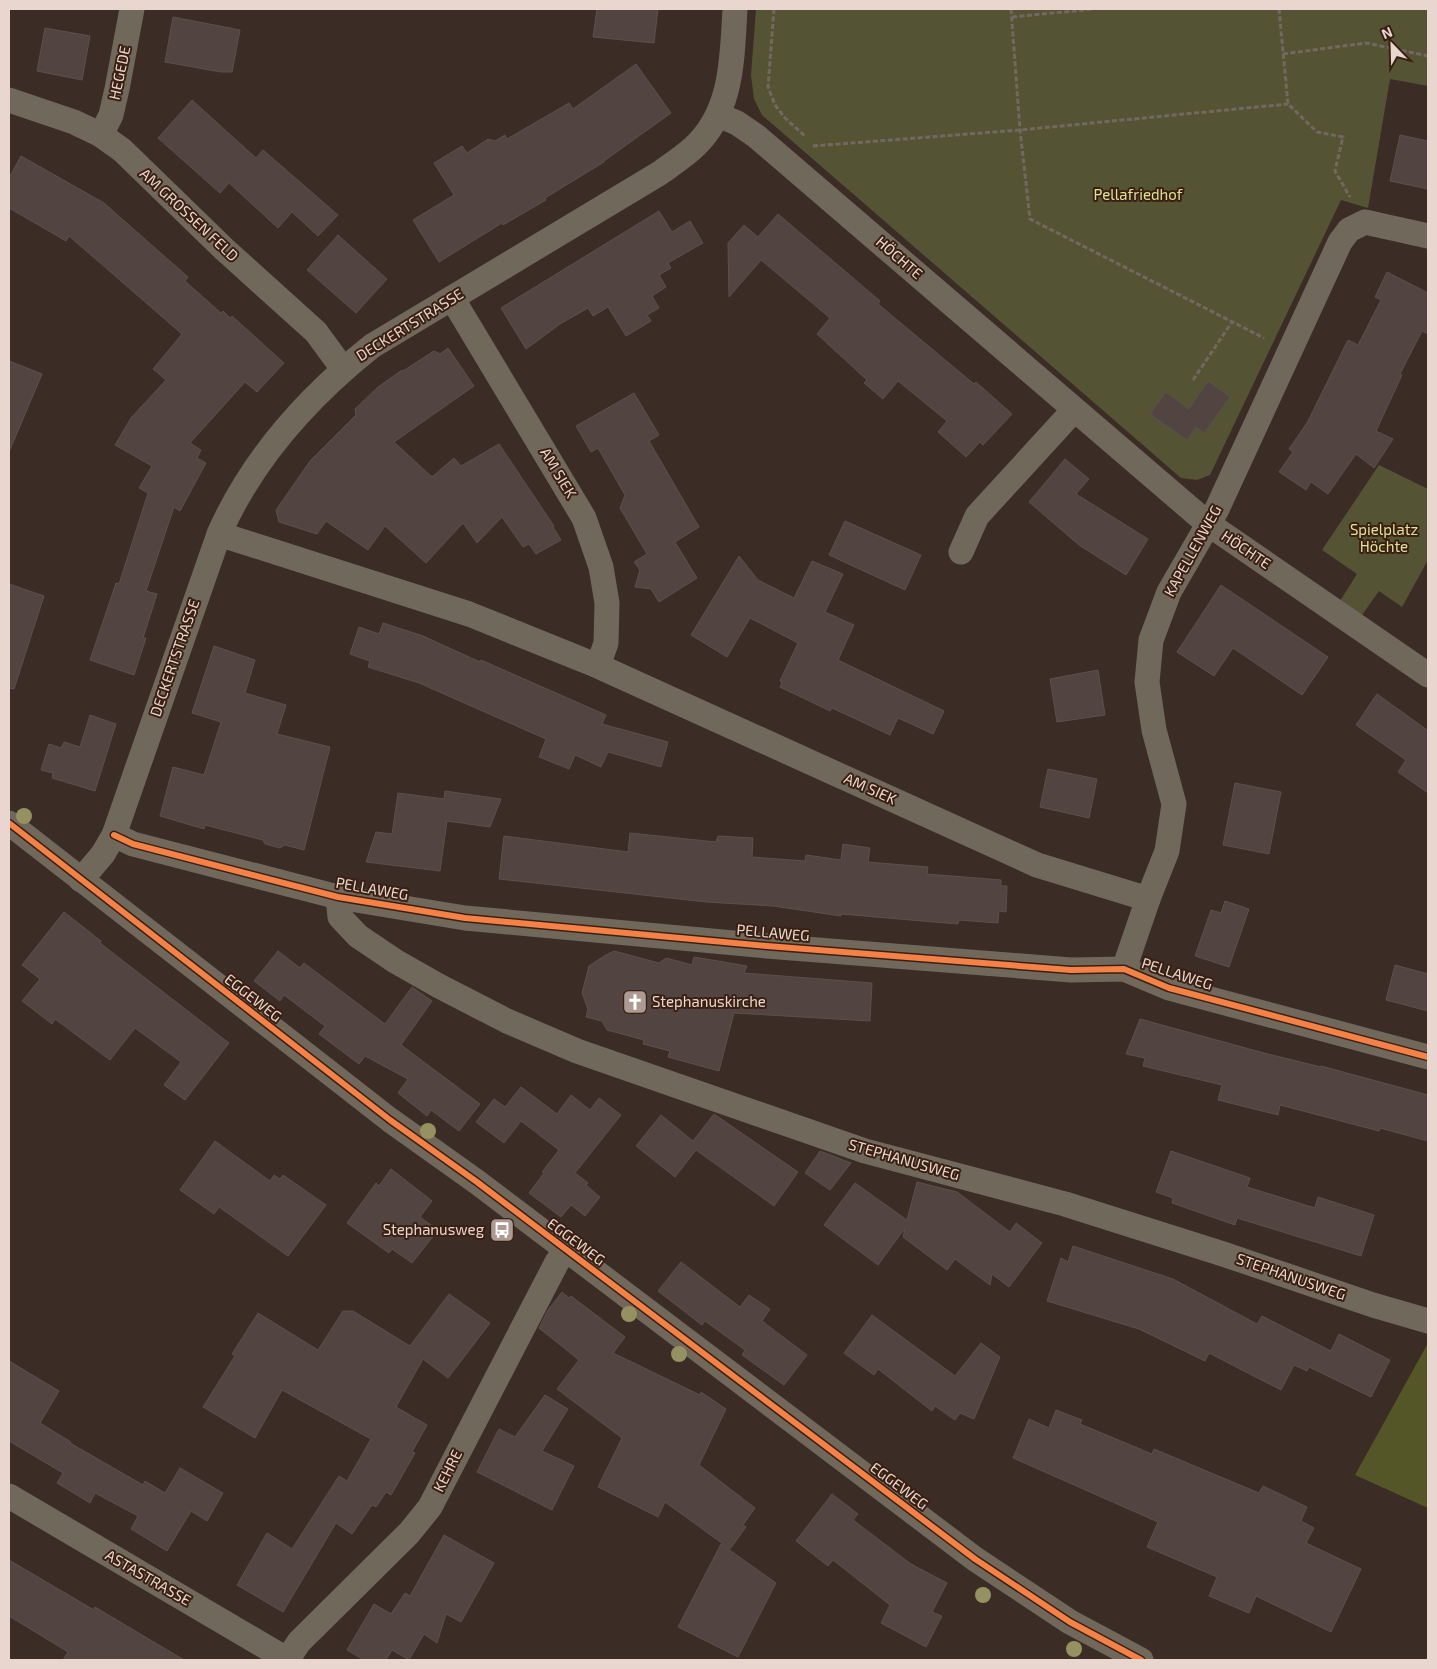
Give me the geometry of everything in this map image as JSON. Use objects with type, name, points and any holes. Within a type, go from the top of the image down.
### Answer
[{"type":"street","name":"HEGEDE","points":[[101,135],[111,115],[132,9]]},
{"type":"street","name":"DECKERTSTRASSE","points":[[81,880],[103,854],[114,835],[218,534],[249,476],[278,437],[314,397],[343,369],[372,346],[660,174],[694,147],[708,132],[718,115],[727,93],[732,58],[734,9]]},
{"type":"street","name":"AM GROSSEN FELD","points":[[9,100],[74,122],[101,135],[122,150],[217,242],[316,332],[343,369]]},
{"type":"street","name":"HÖCHTE","points":[[718,115],[737,123],[756,136],[1207,524],[1428,675]]},
{"type":"street","name":"KAPELLENWEG","points":[[1124,969],[1167,851],[1174,804],[1154,730],[1147,682],[1151,640],[1169,592],[1216,509],[1340,242],[1349,230],[1365,222],[1428,236]]},
{"type":"street","name":"AM SIEK","points":[[452,298],[584,518],[601,567],[607,603],[606,643],[598,666]]},
{"type":"street","points":[[961,552],[977,516],[1074,410]]},
{"type":"street","name":"AM SIEK","points":[[218,534],[469,614],[598,666],[1038,865],[1148,899]]},
{"type":"street","name":"EGGEWEG","points":[[9,823],[390,1120],[477,1182],[980,1562],[1070,1622],[1141,1660]]},
{"type":"street","name":"PELLAWEG","points":[[114,835],[133,844],[338,897],[466,918],[748,944],[1070,970],[1124,969],[1170,988],[1428,1057]]},
{"type":"street","name":"STEPHANUSWEG","points":[[338,897],[340,917],[358,936],[395,961],[507,1021],[576,1051],[865,1151],[1065,1204],[1223,1254],[1373,1305],[1428,1321]]},
{"type":"street","name":"KEHRE","points":[[288,1660],[299,1642],[410,1533],[430,1507],[552,1271],[566,1250]]},
{"type":"street","name":"ASTASTRASSE","points":[[9,1496],[288,1660]]},
{"type":"path","points":[[774,9],[768,87],[776,105],[785,118],[816,146]]},
{"type":"path","points":[[1011,9],[1020,130],[1030,219],[1290,351]]},
{"type":"path","points":[[1012,16],[1094,9]]},
{"type":"path","points":[[1279,9],[1288,104],[1317,132],[1342,137],[1335,171]]},
{"type":"path","points":[[1283,54],[1366,43],[1428,56]]},
{"type":"path","points":[[785,161],[799,148],[816,146],[1020,130],[1288,104]]},
{"type":"path","points":[[1194,380],[1232,322]]},
{"type":"green space","name":"Pellafriedhof","points":[[756,9],[1428,9],[1428,86],[1390,79],[1368,208],[1341,200],[1210,475],[1197,480],[1181,478],[762,115],[754,99],[751,75]]},
{"type":"green space","name":"Spielplatz Höchte","points":[[1379,465],[1428,489],[1428,560],[1402,607],[1379,591],[1362,615],[1340,601],[1357,574],[1322,550]]},
{"type":"shaded area","points":[[1428,1343],[1428,1508],[1355,1475]]},
{"type":"building","points":[[597,9],[658,9],[654,43],[593,37]]},
{"type":"building","points":[[173,17],[240,30],[232,72],[221,72],[165,62]]},
{"type":"building","points":[[45,28],[90,36],[82,80],[37,71]]},
{"type":"building","points":[[636,64],[671,113],[604,162],[545,198],[546,200],[503,225],[502,223],[439,262],[413,220],[454,195],[434,163],[462,146],[467,153],[488,139],[495,141],[505,135],[507,139],[569,103],[573,109]]},
{"type":"building","points":[[192,100],[256,158],[263,150],[338,215],[318,236],[292,212],[278,228],[229,183],[220,193],[158,138]]},
{"type":"building","points":[[1400,135],[1428,141],[1428,189],[1390,181]]},
{"type":"building","points":[[21,156],[104,203],[188,277],[185,281],[221,313],[223,311],[230,318],[232,316],[284,363],[257,392],[245,382],[190,443],[201,450],[197,458],[206,463],[180,511],[174,507],[146,591],[157,594],[134,675],[90,660],[116,583],[119,584],[148,493],[139,488],[152,466],[115,445],[131,418],[166,380],[153,369],[182,334],[69,236],[66,241],[9,208],[9,178]]},
{"type":"building","points":[[659,211],[672,232],[690,221],[703,243],[668,263],[671,268],[659,275],[666,287],[652,296],[659,308],[647,315],[651,321],[626,336],[608,307],[593,316],[588,308],[560,324],[526,349],[501,308]]},
{"type":"building","points":[[778,214],[880,301],[878,304],[974,384],[976,382],[1012,414],[983,445],[980,442],[966,457],[938,432],[947,421],[898,381],[883,399],[864,383],[867,380],[817,334],[830,318],[761,260],[729,297],[728,243],[744,225],[758,237]]},
{"type":"building","points":[[338,235],[387,279],[356,313],[307,270]]},
{"type":"building","points":[[1387,272],[1428,293],[1428,334],[1422,331],[1400,374],[1402,375],[1376,431],[1393,439],[1374,468],[1356,454],[1328,494],[1311,482],[1306,490],[1279,472],[1293,452],[1289,449],[1307,423],[1348,340],[1358,345],[1381,300],[1375,297]]},
{"type":"building","points":[[448,348],[474,386],[394,442],[432,477],[454,458],[461,466],[499,444],[554,526],[561,540],[536,554],[529,544],[523,547],[502,517],[477,543],[463,523],[426,563],[385,526],[368,550],[326,521],[317,534],[279,522],[276,510],[310,461],[356,415],[355,409],[378,387],[402,370],[434,351],[440,354]]},
{"type":"building","points":[[9,361],[42,374],[9,452]]},
{"type":"building","points":[[1208,381],[1230,397],[1204,433],[1196,427],[1187,440],[1150,414],[1166,392],[1189,409]]},
{"type":"building","points":[[634,393],[659,435],[649,441],[699,527],[675,542],[697,578],[659,602],[651,589],[635,587],[640,570],[634,562],[647,554],[620,508],[625,495],[598,448],[591,452],[576,426]]},
{"type":"building","points":[[1065,459],[1089,479],[1076,494],[1148,539],[1126,575],[1079,545],[1029,502]]},
{"type":"building","points":[[845,521],[921,555],[905,590],[829,555]]},
{"type":"building","points":[[739,556],[758,580],[794,598],[812,561],[843,574],[825,612],[854,625],[838,660],[944,711],[933,734],[898,718],[890,735],[832,708],[830,711],[780,687],[782,682],[780,681],[798,643],[750,618],[727,657],[691,635]]},
{"type":"building","points":[[9,584],[44,596],[14,689],[9,688]]},
{"type":"building","points":[[1221,585],[1328,657],[1302,695],[1233,648],[1214,676],[1177,652]]},
{"type":"building","points":[[383,623],[423,636],[606,715],[602,724],[668,742],[661,767],[608,752],[601,767],[575,755],[569,769],[539,757],[546,739],[419,683],[368,667],[370,661],[350,654],[359,627],[379,634]]},
{"type":"building","points":[[214,646],[255,660],[245,693],[286,705],[277,734],[330,747],[304,850],[285,845],[280,848],[265,844],[263,840],[205,825],[204,829],[160,816],[173,767],[204,775],[221,722],[192,713]]},
{"type":"building","points":[[1098,670],[1105,715],[1057,722],[1050,679]]},
{"type":"building","points":[[1377,694],[1427,730],[1428,728],[1428,793],[1398,772],[1406,760],[1356,725]]},
{"type":"building","points":[[90,715],[116,724],[95,791],[52,778],[53,773],[41,770],[49,744],[61,748],[64,742],[80,747]]},
{"type":"building","points":[[1048,769],[1097,779],[1089,818],[1040,807]]},
{"type":"building","points":[[1235,783],[1281,792],[1269,854],[1223,845]]},
{"type":"building","points":[[445,791],[501,799],[490,827],[447,821],[440,871],[366,862],[376,832],[392,834],[398,793],[444,799]]},
{"type":"building","points":[[630,833],[716,842],[718,836],[753,838],[752,857],[805,861],[806,855],[841,860],[843,844],[870,848],[868,862],[928,867],[927,874],[1001,880],[1001,886],[1007,886],[1006,912],[999,911],[998,923],[959,920],[958,924],[841,914],[841,916],[773,906],[706,902],[499,879],[504,836],[628,852]]},
{"type":"building","points":[[1225,901],[1249,909],[1229,967],[1195,956],[1211,910],[1221,913]]},
{"type":"building","points":[[64,912],[101,941],[100,943],[229,1043],[185,1100],[164,1085],[181,1062],[135,1028],[110,1060],[55,1019],[52,1024],[22,1001],[40,979],[22,965]]},
{"type":"building","points":[[278,951],[300,968],[304,963],[385,1024],[412,987],[432,1001],[401,1045],[480,1104],[459,1131],[431,1110],[427,1116],[398,1093],[408,1079],[365,1056],[359,1064],[319,1034],[325,1026],[284,995],[280,1001],[254,981]]},
{"type":"building","points":[[614,951],[659,963],[666,958],[692,965],[694,957],[747,966],[744,973],[872,983],[870,1021],[734,1013],[719,1071],[668,1057],[670,1051],[643,1044],[644,1040],[607,1030],[602,1021],[586,1017],[588,1009],[582,993],[589,966]]},
{"type":"building","points":[[1395,965],[1428,974],[1428,1011],[1386,1000]]},
{"type":"building","points":[[1140,1019],[1428,1095],[1428,1141],[1380,1128],[1379,1131],[1280,1105],[1278,1115],[1218,1100],[1222,1085],[1143,1066],[1145,1058],[1126,1054]]},
{"type":"building","points":[[521,1087],[557,1114],[571,1095],[590,1110],[599,1098],[621,1115],[575,1173],[588,1183],[586,1185],[600,1197],[585,1216],[571,1205],[561,1217],[529,1193],[559,1150],[521,1121],[504,1143],[476,1122],[494,1099],[505,1107]]},
{"type":"building","points":[[714,1114],[798,1172],[774,1206],[696,1150],[675,1177],[636,1146],[661,1115],[693,1141]]},
{"type":"building","points":[[215,1141],[270,1181],[274,1175],[280,1179],[283,1175],[326,1205],[288,1256],[219,1207],[214,1214],[180,1190]]},
{"type":"building","points":[[820,1151],[851,1163],[830,1190],[805,1173]]},
{"type":"building","points":[[1171,1151],[1250,1178],[1247,1187],[1315,1208],[1318,1197],[1374,1215],[1361,1256],[1237,1218],[1235,1225],[1172,1203],[1173,1198],[1156,1192]]},
{"type":"building","points":[[391,1169],[432,1201],[420,1217],[438,1230],[412,1263],[392,1249],[389,1253],[347,1223],[376,1183],[379,1186]]},
{"type":"building","points":[[917,1182],[957,1192],[1010,1232],[1016,1223],[1042,1243],[1009,1287],[992,1274],[990,1285],[955,1259],[947,1270],[903,1237],[905,1228],[878,1265],[824,1225],[855,1183],[907,1220]]},
{"type":"building","points":[[1073,1246],[1173,1279],[1257,1324],[1262,1316],[1331,1351],[1339,1334],[1390,1360],[1371,1397],[1309,1367],[1307,1371],[1294,1365],[1281,1390],[1209,1353],[1205,1361],[1139,1329],[1047,1301],[1061,1258],[1068,1262]]},
{"type":"building","points":[[681,1262],[740,1307],[749,1295],[770,1309],[762,1321],[807,1355],[784,1385],[742,1355],[745,1350],[705,1321],[702,1325],[658,1291]]},
{"type":"building","points":[[562,1292],[569,1298],[571,1296],[625,1337],[613,1353],[700,1395],[701,1392],[726,1409],[699,1465],[755,1508],[743,1525],[746,1527],[730,1549],[665,1502],[658,1517],[598,1487],[622,1438],[557,1389],[579,1360],[539,1328],[548,1310]]},
{"type":"building","points":[[449,1294],[490,1323],[448,1378],[423,1359],[396,1407],[427,1425],[412,1452],[415,1453],[391,1495],[386,1492],[376,1507],[372,1505],[352,1534],[336,1523],[283,1612],[237,1585],[267,1533],[292,1549],[339,1476],[347,1481],[371,1439],[282,1390],[255,1438],[203,1407],[235,1356],[232,1354],[258,1313],[318,1350],[343,1311],[353,1311],[410,1346]]},
{"type":"building","points":[[872,1315],[955,1376],[981,1343],[1000,1357],[974,1419],[960,1413],[955,1420],[935,1406],[932,1411],[878,1369],[874,1375],[844,1353]]},
{"type":"building","points":[[9,1361],[59,1391],[40,1423],[70,1443],[143,1485],[145,1481],[165,1493],[180,1468],[223,1493],[207,1521],[191,1511],[167,1551],[131,1529],[138,1516],[95,1493],[90,1503],[57,1483],[63,1473],[9,1441]]},
{"type":"building","points":[[545,1395],[568,1409],[542,1451],[574,1466],[552,1510],[477,1472],[499,1429],[515,1437]]},
{"type":"building","points":[[1056,1410],[1082,1420],[1080,1424],[1152,1454],[1154,1449],[1259,1493],[1263,1486],[1307,1507],[1301,1521],[1314,1528],[1306,1543],[1361,1569],[1331,1632],[1256,1596],[1249,1613],[1209,1596],[1217,1577],[1147,1547],[1158,1522],[1013,1458],[1029,1419],[1049,1428]]},
{"type":"building","points":[[832,1494],[858,1514],[853,1520],[911,1564],[947,1583],[932,1612],[942,1616],[926,1647],[881,1623],[890,1605],[833,1560],[828,1566],[796,1541]]},
{"type":"building","points":[[444,1535],[494,1563],[461,1622],[446,1614],[437,1643],[424,1634],[409,1660],[392,1650],[386,1660],[364,1660],[347,1650],[374,1604],[391,1614],[405,1593],[410,1596]]},
{"type":"building","points":[[721,1544],[776,1583],[738,1657],[678,1627]]},
{"type":"building","points":[[9,1560],[94,1610],[95,1607],[184,1660],[63,1660],[68,1652],[9,1616]]},
{"type":"cycle path","points":[[9,823],[390,1120],[477,1182],[975,1559],[1070,1622],[1141,1660]]},
{"type":"cycle path","points":[[114,835],[133,844],[338,897],[465,918],[767,946],[1071,970],[1124,969],[1169,988],[1428,1057]]},
{"type":"place","name":"Stephanuskirche","points":[[635,1002]]},
{"type":"place","name":"Stephanusweg","points":[[502,1230]]}]
